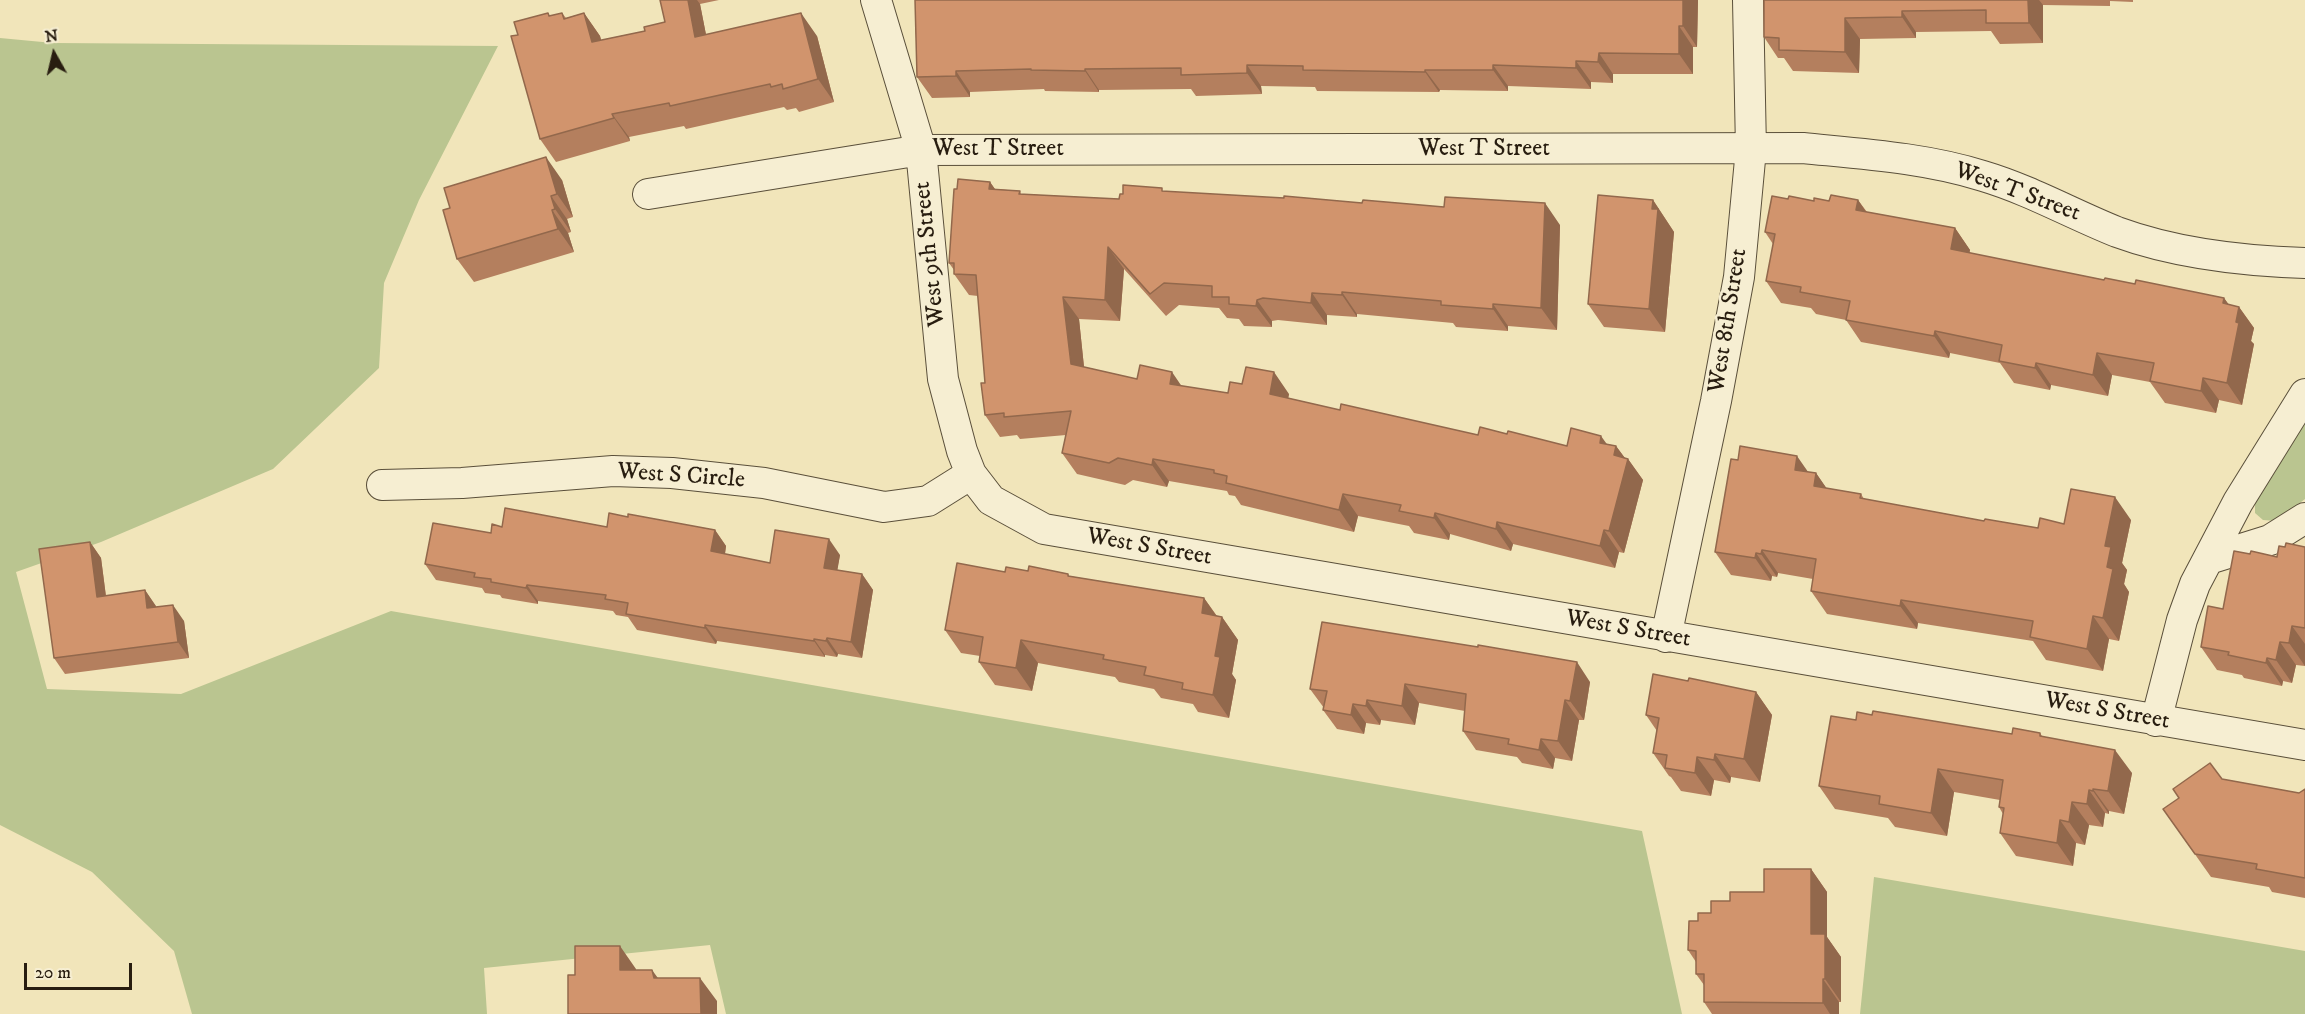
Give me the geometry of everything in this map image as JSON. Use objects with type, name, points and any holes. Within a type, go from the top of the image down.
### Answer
[{"type":"street","name":"West 9th Street","points":[[876,0],[921,150],[943,379],[954,424],[971,474]]},
{"type":"street","name":"West 8th Street","points":[[1666,637],[1716,401],[1737,288],[1752,149],[1748,0]]},
{"type":"street","name":"West T Street","points":[[648,194],[921,150],[1803,148],[1937,165],[1992,179],[2033,194],[2119,232],[2164,246],[2218,258],[2305,263]]},
{"type":"street","points":[[2156,720],[2182,620],[2195,584],[2238,502],[2305,394]]},
{"type":"street","name":"West S Circle","points":[[381,485],[462,483],[613,471],[672,473],[764,483],[884,507],[928,501],[971,474]]},
{"type":"street","name":"West S Street","points":[[971,474],[991,500],[1044,529],[2305,745]]},
{"type":"street","points":[[2209,559],[2270,540],[2305,518]]},
{"type":"green space","points":[[0,38],[53,43],[498,46],[419,200],[384,283],[379,368],[273,469],[101,542],[16,572],[47,689],[181,694],[391,611],[1642,831],[1682,1014],[726,1014],[710,945],[484,968],[487,1014],[192,1014],[174,951],[92,872],[0,825]]},
{"type":"green space","points":[[2305,417],[2305,499],[2276,521],[2263,520],[2255,513],[2255,499]]},
{"type":"green space","points":[[1874,877],[2305,951],[2305,1014],[1860,1014]]},
{"type":"building","points":[[660,0],[688,0],[695,37],[801,13],[818,79],[783,89],[782,84],[771,87],[770,84],[670,106],[669,103],[612,114],[614,118],[540,139],[511,36],[518,35],[514,22],[548,13],[549,16],[562,13],[564,19],[584,13],[592,42],[645,31],[644,27],[665,22]]},
{"type":"building","points":[[915,0],[1683,0],[1683,26],[1679,26],[1679,54],[1599,53],[1598,62],[1576,61],[1576,68],[1493,65],[1493,70],[1425,70],[1425,72],[1303,70],[1303,66],[1247,65],[1247,73],[1181,75],[1181,68],[1085,69],[1085,71],[1031,69],[956,71],[956,76],[917,77]]},
{"type":"building","points":[[1764,0],[2028,0],[2029,23],[1986,23],[1986,10],[1902,11],[1902,17],[1845,18],[1845,52],[1779,50],[1779,38],[1764,37]]},
{"type":"building","points":[[546,157],[557,194],[551,196],[555,209],[552,210],[558,229],[457,259],[443,210],[450,208],[444,188]]},
{"type":"building","points":[[958,179],[990,182],[989,189],[1020,191],[1019,194],[1119,199],[1120,194],[1123,194],[1123,185],[1162,188],[1162,191],[1284,198],[1284,196],[1362,203],[1363,200],[1444,207],[1445,197],[1545,203],[1541,308],[1493,304],[1493,309],[1441,305],[1441,301],[1342,292],[1342,295],[1312,293],[1311,303],[1263,298],[1257,300],[1256,306],[1229,304],[1229,297],[1212,297],[1212,286],[1164,283],[1150,294],[1108,247],[1105,300],[1063,297],[1071,364],[1137,379],[1140,365],[1172,372],[1170,384],[1228,393],[1230,382],[1242,384],[1246,367],[1274,372],[1270,394],[1340,410],[1341,404],[1478,435],[1480,427],[1507,434],[1508,431],[1567,446],[1571,428],[1601,436],[1600,443],[1616,446],[1614,455],[1628,459],[1609,531],[1604,530],[1600,546],[1497,522],[1496,529],[1435,513],[1434,518],[1399,511],[1401,505],[1343,494],[1339,510],[1226,483],[1227,476],[1214,473],[1214,470],[1153,459],[1152,465],[1118,458],[1109,463],[1062,453],[1071,411],[1004,417],[1004,413],[985,415],[981,383],[985,383],[976,275],[954,274],[954,263],[949,263],[954,189],[957,189]]},
{"type":"building","points":[[1598,195],[1653,200],[1652,209],[1658,209],[1649,309],[1588,304]]},
{"type":"building","points":[[1831,195],[1858,200],[1856,210],[1955,228],[1951,249],[2104,280],[2105,278],[2135,284],[2136,280],[2224,298],[2223,303],[2239,307],[2236,322],[2239,323],[2227,383],[2203,378],[2201,391],[2150,381],[2154,363],[2097,353],[2093,375],[2036,363],[2035,368],[1999,361],[2002,345],[1935,331],[1934,336],[1846,320],[1850,301],[1800,292],[1801,287],[1766,281],[1775,234],[1765,232],[1772,196],[1829,201]]},
{"type":"building","points":[[1740,446],[1797,456],[1795,470],[1816,473],[1814,486],[1861,494],[1860,498],[1984,521],[1985,519],[2038,528],[2040,518],[2064,524],[2071,489],[2115,497],[2105,546],[2111,547],[2107,567],[2113,569],[2103,618],[2093,616],[2087,649],[2030,637],[2033,621],[1901,600],[1900,606],[1811,591],[1816,559],[1762,550],[1761,554],[1756,553],[1755,558],[1715,552],[1731,459],[1738,460]]},
{"type":"building","points":[[505,508],[607,527],[609,513],[628,517],[628,514],[715,530],[711,551],[770,563],[775,530],[829,539],[824,568],[862,574],[851,642],[827,638],[826,641],[814,639],[814,641],[705,625],[705,628],[626,614],[628,603],[605,599],[606,595],[527,585],[526,588],[474,577],[475,573],[425,564],[433,523],[491,533],[492,524],[502,527]]},
{"type":"building","points":[[90,542],[97,597],[145,590],[147,608],[173,605],[178,642],[54,658],[39,549]]},
{"type":"building","points":[[2286,543],[2305,547],[2305,628],[2292,626],[2289,643],[2280,642],[2276,660],[2267,658],[2266,663],[2228,655],[2229,652],[2201,647],[2208,606],[2223,609],[2234,551],[2250,554],[2251,551],[2277,557],[2279,546],[2285,547]]},
{"type":"building","points":[[957,563],[1005,572],[1006,567],[1028,571],[1029,566],[1068,574],[1068,576],[1204,598],[1202,613],[1222,617],[1215,656],[1220,657],[1213,695],[1182,689],[1183,683],[1144,675],[1146,667],[1103,659],[1104,655],[1021,640],[1016,668],[979,662],[983,637],[945,630]]},
{"type":"building","points":[[1322,622],[1577,662],[1570,701],[1565,700],[1558,741],[1541,739],[1539,750],[1508,744],[1509,739],[1463,731],[1466,694],[1405,684],[1402,706],[1367,700],[1366,706],[1353,704],[1351,715],[1323,710],[1327,691],[1310,689]]},
{"type":"building","points":[[1653,674],[1688,681],[1689,678],[1756,692],[1744,759],[1715,754],[1714,760],[1697,757],[1695,773],[1665,768],[1667,755],[1653,753],[1659,718],[1646,715]]},
{"type":"building","points":[[1873,711],[2012,734],[2013,728],[2040,733],[2040,736],[2115,750],[2108,791],[2089,790],[2087,804],[2072,802],[2069,822],[2060,820],[2057,843],[2000,833],[2004,808],[1999,807],[2003,780],[1938,769],[1931,813],[1879,804],[1880,796],[1819,786],[1831,716],[1856,720],[1857,712],[1872,715]]},
{"type":"building","points":[[2210,763],[2222,779],[2299,793],[2305,789],[2305,878],[2256,869],[2257,864],[2195,854],[2163,809],[2179,798],[2173,789]]},
{"type":"building","points":[[1764,869],[1811,869],[1811,934],[1825,934],[1823,1003],[1704,1002],[1704,974],[1696,974],[1696,951],[1688,950],[1689,921],[1698,921],[1698,913],[1711,913],[1711,901],[1730,901],[1730,892],[1764,892]]},
{"type":"building","points":[[575,946],[620,946],[620,970],[652,970],[654,978],[700,978],[701,1014],[568,1014],[568,975],[575,975]]}]
